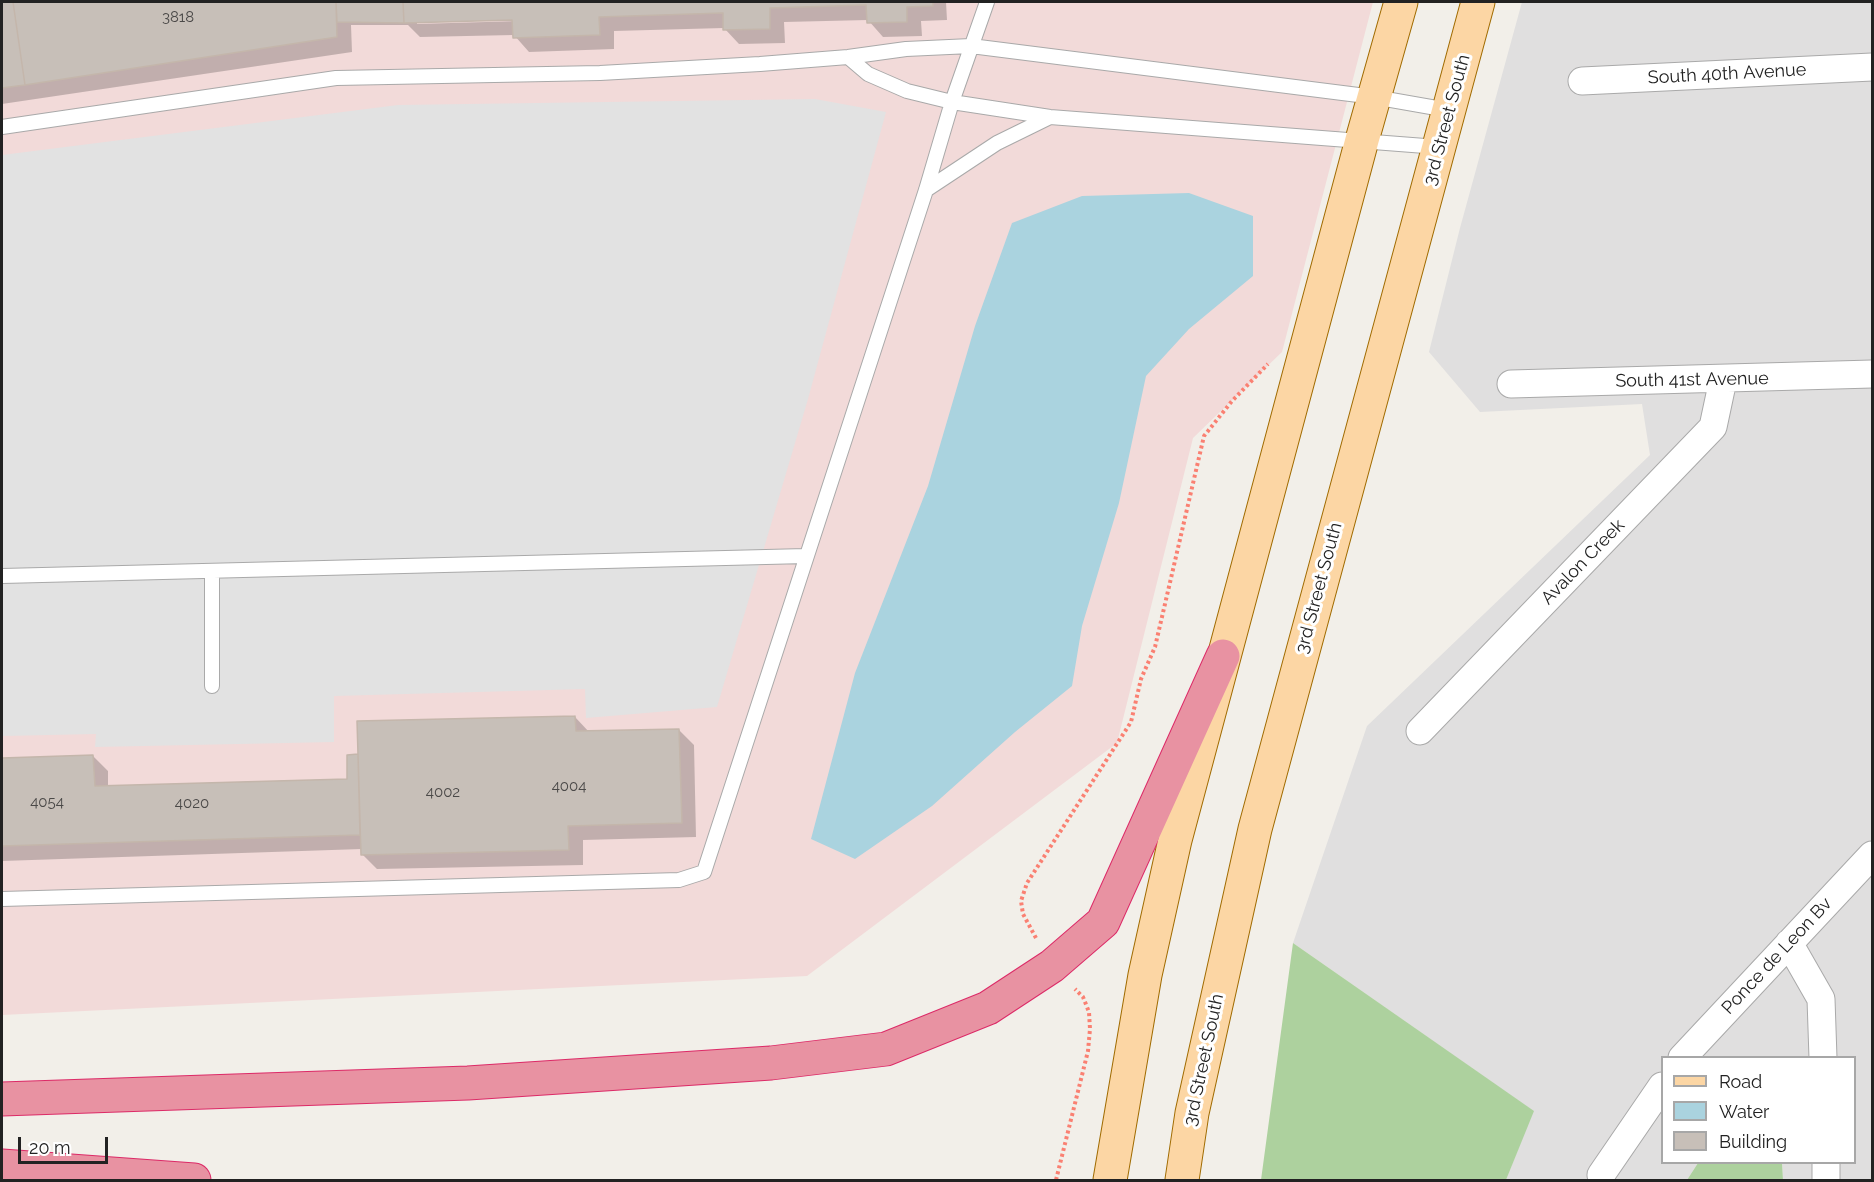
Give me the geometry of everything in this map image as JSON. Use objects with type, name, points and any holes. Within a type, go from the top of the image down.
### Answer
[{"type":"highway","points":[[2,1098],[468,1083],[771,1063],[886,1049],[988,1008],[1052,966],[1103,922],[1223,656]]},
{"type":"highway","points":[[2,1166],[195,1180]]},
{"type":"main road","points":[[1110,1180],[1145,975],[1175,840],[1401,2]]},
{"type":"main road","name":"3rd Street South","points":[[1182,1180],[1192,1113],[1255,829],[1478,2]]},
{"type":"street","name":"South 40th Avenue","points":[[1582,81],[1872,67]]},
{"type":"street","name":"South 41st Avenue","points":[[1511,384],[1722,380],[1872,374]]},
{"type":"street","name":"Avalon Creek","points":[[1420,731],[1713,427],[1722,380]]},
{"type":"street","name":"Ponce de Leon Bv","points":[[1684,1056],[1872,855]]},
{"type":"street","points":[[1789,943],[1821,999],[1823,1056]]},
{"type":"street","points":[[1601,1175],[1661,1087]]},
{"type":"street","points":[[1826,1164],[1826,1180]]},
{"type":"lane","points":[[2,899],[680,880],[704,872],[926,190],[952,102],[987,2]]},
{"type":"lane","points":[[2,127],[336,78],[600,73],[760,64],[848,57],[906,49],[971,46],[1374,97],[1448,110]]},
{"type":"lane","points":[[848,57],[868,74],[907,91],[952,102],[1050,117],[1440,147]]},
{"type":"lane","points":[[926,190],[997,143],[1050,117]]},
{"type":"lane","points":[[2,576],[806,556]]},
{"type":"lane","points":[[212,570],[212,686]]},
{"type":"path","points":[[1056,1180],[1088,1051],[1089,1012],[1083,997],[1052,966],[1023,914],[1022,901],[1027,883],[1131,722],[1141,679],[1155,647],[1204,436],[1232,401],[1275,357]]},
{"type":"shaded area","points":[[2,2],[1373,2],[1282,352],[1193,438],[1117,743],[807,976],[2,1015]]},
{"type":"shaded area","points":[[1522,2],[1872,2],[1872,1180],[1783,1180],[1782,1164],[1856,1164],[1856,1056],[1661,1056],[1661,1164],[1697,1164],[1687,1180],[1506,1180],[1533,1111],[1293,943],[1367,726],[1650,455],[1642,404],[1480,412],[1429,352],[1460,228]]},
{"type":"shaded area","points":[[815,99],[886,112],[808,399],[717,707],[586,718],[585,689],[334,696],[334,742],[95,747],[96,734],[2,736],[2,155],[398,105]]},
{"type":"green space","points":[[1293,943],[1534,1111],[1506,1180],[1261,1180]]},
{"type":"green space","points":[[1697,1164],[1782,1164],[1783,1180],[1687,1180]]},
{"type":"water","points":[[1189,193],[1253,216],[1253,276],[1189,329],[1146,376],[1119,503],[1082,626],[1072,686],[1015,732],[932,806],[855,859],[811,839],[855,673],[928,486],[975,326],[1012,223],[1082,196]]},
{"type":"building","points":[[2,2],[13,2],[25,85],[2,88]]},
{"type":"building","points":[[13,2],[336,2],[337,37],[25,85]]},
{"type":"building","points":[[336,2],[403,2],[404,23],[337,22]]},
{"type":"building","points":[[403,2],[933,2],[933,6],[907,7],[907,22],[867,23],[866,5],[770,8],[770,29],[723,30],[723,13],[599,17],[600,35],[513,38],[512,20],[404,23]]},
{"type":"building","points":[[575,716],[576,731],[679,729],[682,823],[568,826],[569,850],[361,855],[357,721]]},
{"type":"building","points":[[358,754],[360,835],[2,846],[2,758],[93,755],[95,786],[347,779],[347,755]]}]
